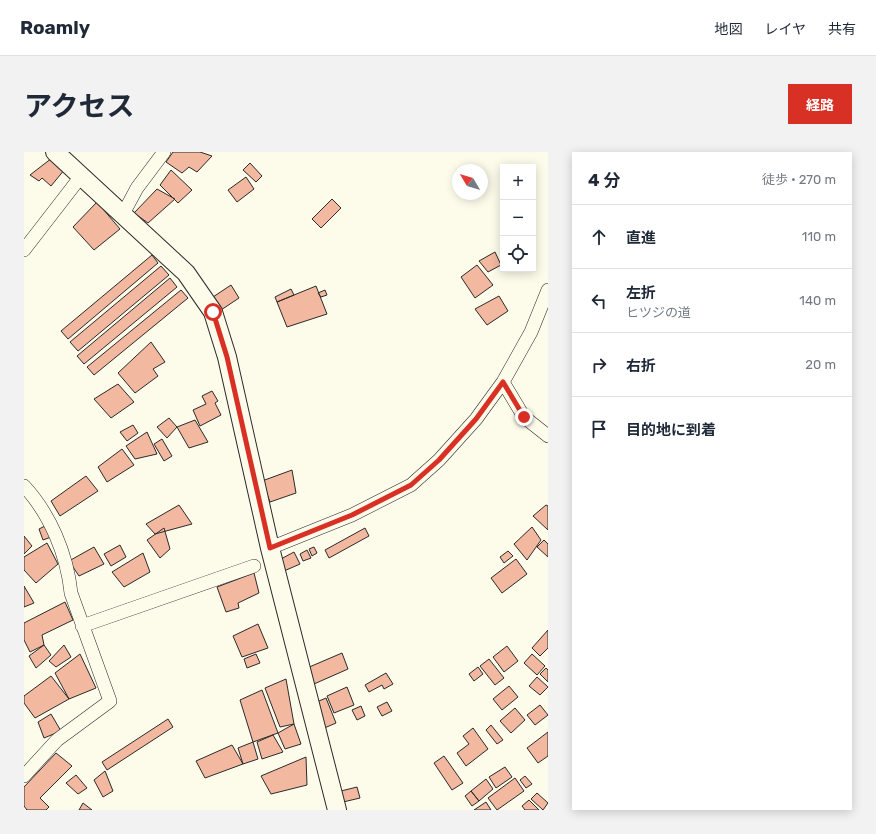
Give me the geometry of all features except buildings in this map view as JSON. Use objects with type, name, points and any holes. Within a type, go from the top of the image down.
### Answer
[{"type":"street","points":[[55,152],[186,273],[213,312],[227,357],[270,548],[337,810]]},
{"type":"street","points":[[122,214],[137,188],[164,152]]},
{"type":"street","points":[[24,250],[82,176]]},
{"type":"street","points":[[270,548],[352,515],[411,485],[439,460],[476,419],[503,382],[531,332],[548,290]]},
{"type":"street","points":[[503,382],[524,417],[548,436]]},
{"type":"street","points":[[24,486],[35,498],[56,534],[69,574],[70,593],[110,701],[57,740],[24,776]]},
{"type":"street","points":[[82,626],[254,566]]},
{"type":"route","points":[[213,312],[227,357],[270,548],[352,515],[411,485],[439,460],[476,419],[503,382],[524,417]]}]
